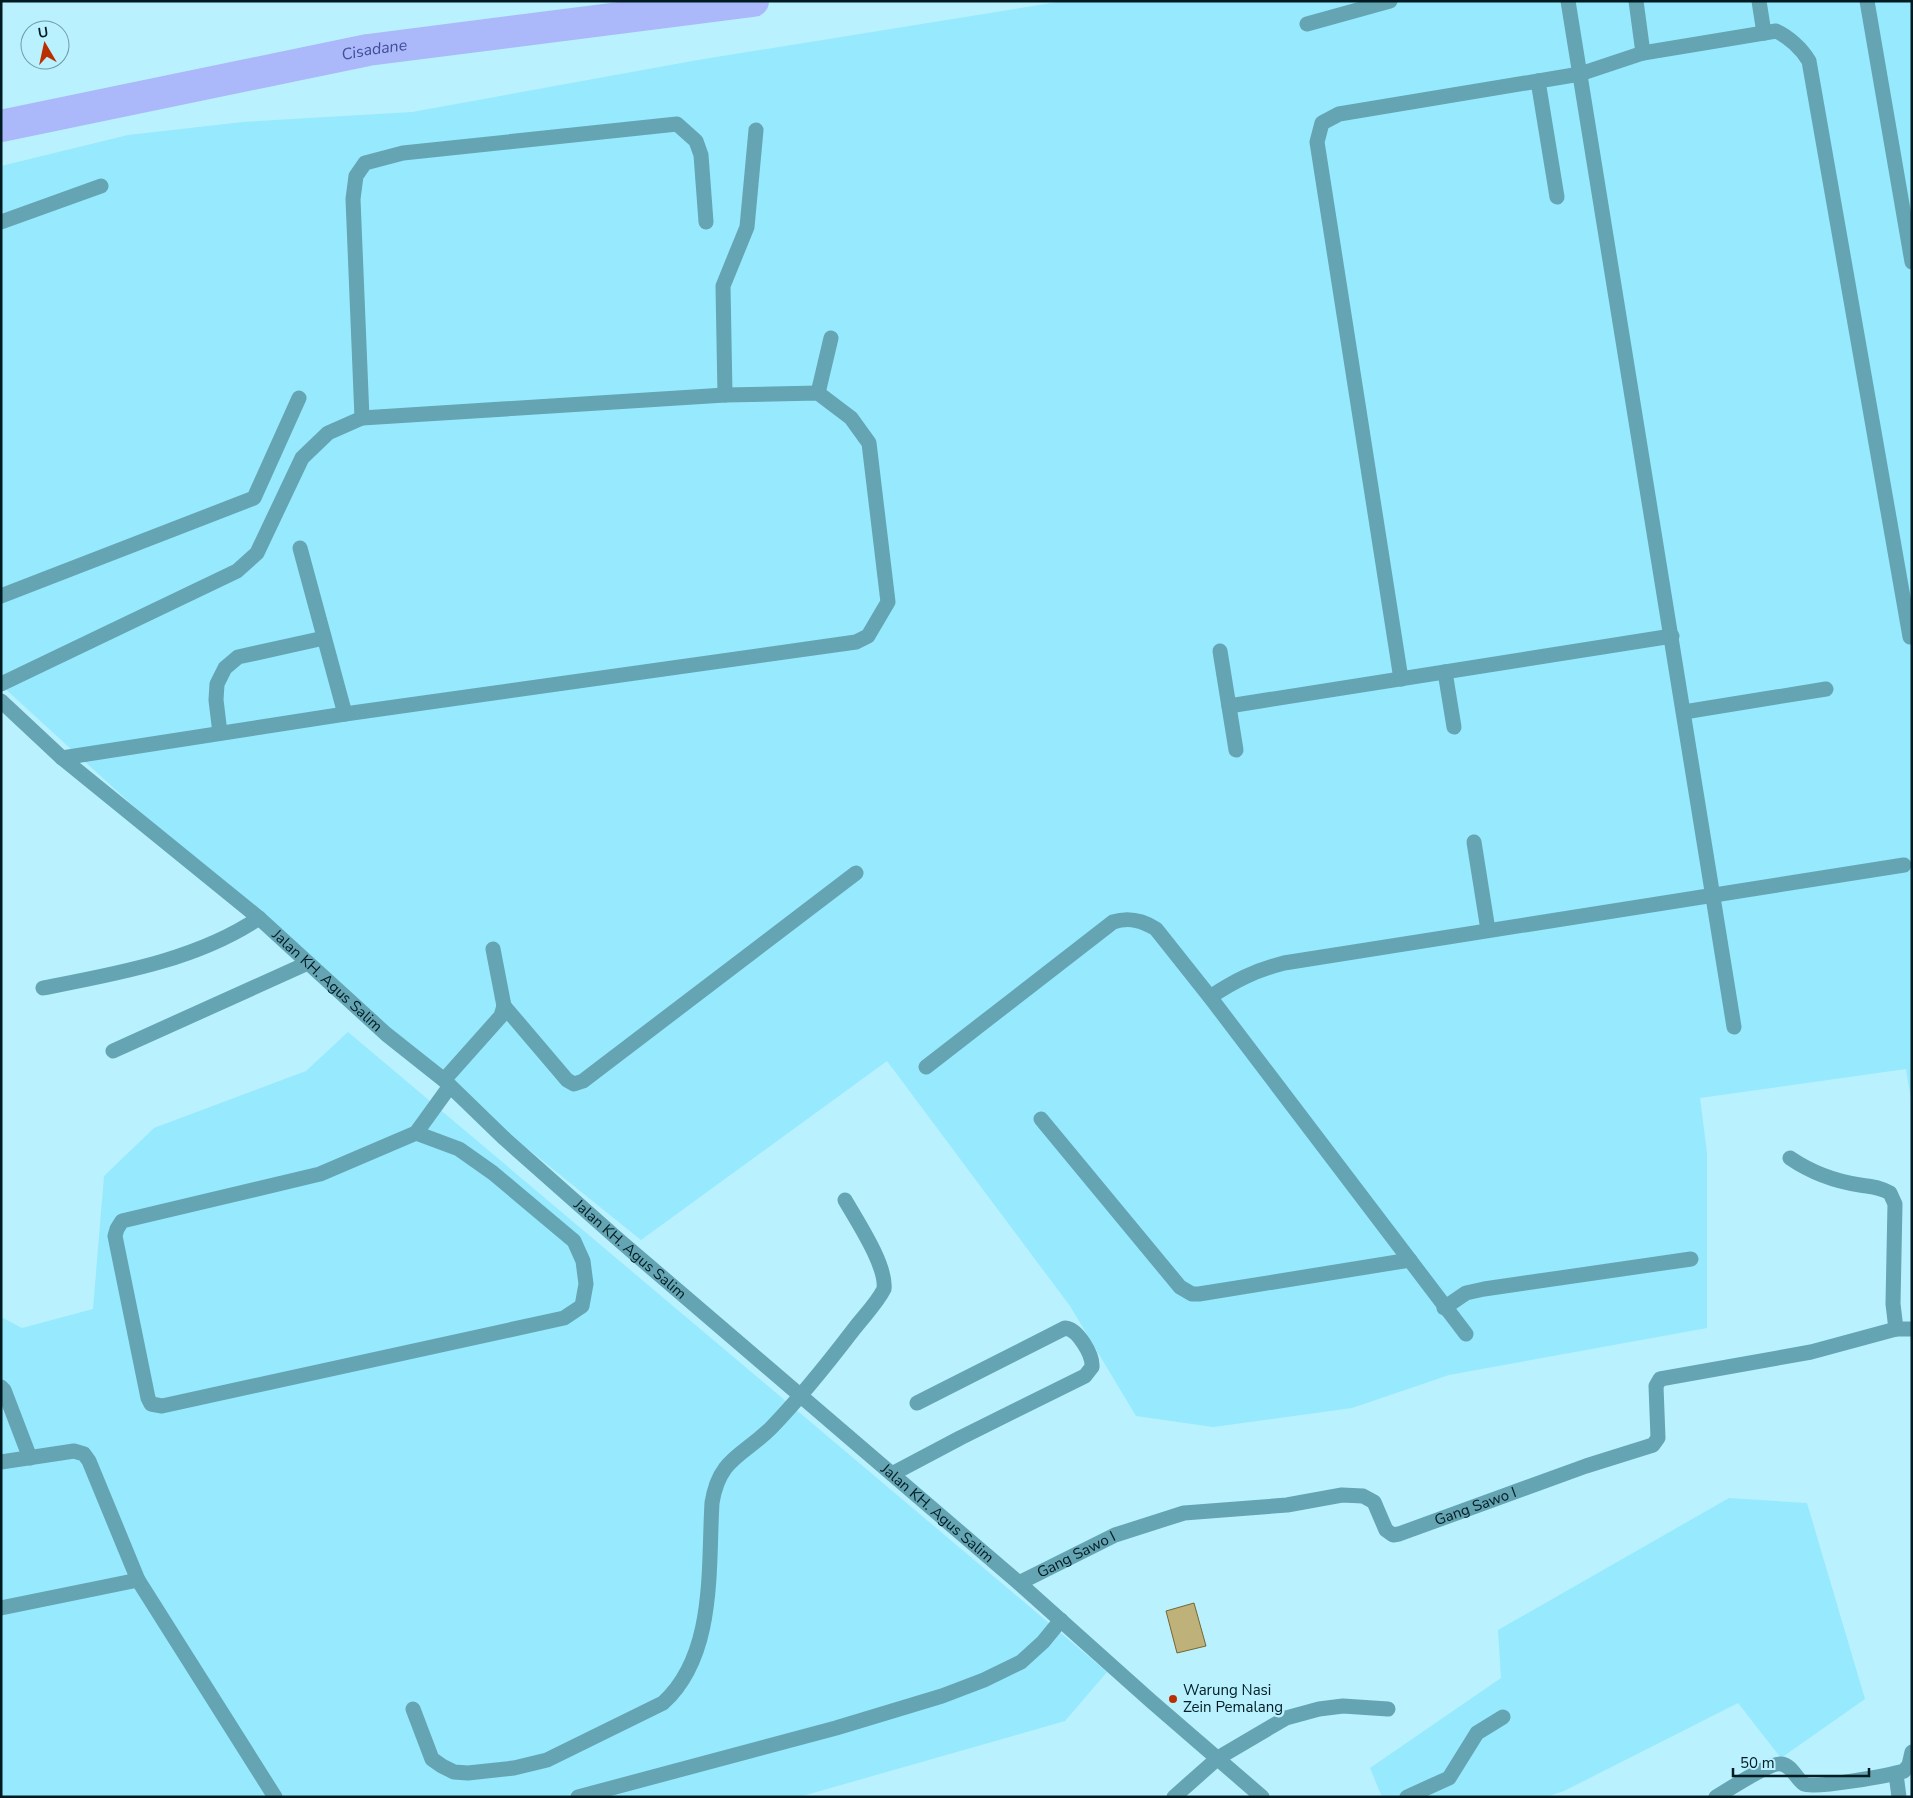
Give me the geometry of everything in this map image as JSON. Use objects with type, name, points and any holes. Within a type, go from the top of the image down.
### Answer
[{"type":"street","points":[[1307,24],[1390,1]]},
{"type":"street","points":[[1568,1],[1734,1028]]},
{"type":"street","points":[[1636,1],[1643,53]]},
{"type":"street","points":[[1759,1],[1764,33]]},
{"type":"street","points":[[1867,1],[1912,262]]},
{"type":"street","points":[[1400,679],[1317,142],[1322,123],[1339,114],[1580,74],[1643,53],[1776,31],[1784,35],[1804,53],[1809,61],[1910,637]]},
{"type":"street","points":[[1538,81],[1557,197]]},
{"type":"street","points":[[362,418],[354,199],[356,176],[365,163],[403,153],[677,124],[696,141],[701,155],[706,222]]},
{"type":"street","points":[[725,395],[723,286],[748,227],[756,130]]},
{"type":"street","points":[[1,222],[101,186]]},
{"type":"street","points":[[818,393],[831,338]]},
{"type":"street","points":[[1,684],[237,571],[258,553],[302,458],[328,434],[362,418],[725,395],[818,393],[851,418],[869,443],[888,602],[868,636],[856,642],[344,714],[62,758]]},
{"type":"street","points":[[1,596],[254,498],[299,398]]},
{"type":"street","points":[[300,548],[344,714]]},
{"type":"street","points":[[1229,706],[1672,636]]},
{"type":"street","points":[[220,733],[216,700],[217,684],[226,668],[238,657],[324,638]]},
{"type":"street","points":[[1220,651],[1236,750]]},
{"type":"street","points":[[1445,672],[1454,727]]},
{"type":"street","points":[[1684,712],[1826,689]]},
{"type":"street","name":"Jalan KH. Agus Salim","points":[[1,701],[62,758],[259,918],[386,1034],[447,1083],[512,1146],[1019,1583],[1151,1702],[1262,1797]]},
{"type":"street","points":[[1474,842],[1488,930]]},
{"type":"street","points":[[1210,997],[1236,980],[1259,970],[1284,963],[1904,864]]},
{"type":"street","points":[[504,1006],[567,1080],[574,1084],[583,1081],[856,873]]},
{"type":"street","points":[[42,988],[108,976],[177,956],[240,931],[259,918]]},
{"type":"street","points":[[926,1068],[1113,922],[1123,919],[1146,922],[1156,929],[1210,997],[1410,1260],[1444,1308],[1466,1334]]},
{"type":"street","points":[[416,1133],[459,1149],[492,1173],[574,1241],[583,1261],[586,1284],[582,1306],[564,1318],[162,1406],[151,1404],[148,1398],[115,1236],[116,1228],[122,1221],[320,1174],[416,1133],[447,1083],[501,1016],[504,1006],[493,949]]},
{"type":"street","points":[[113,1052],[308,963]]},
{"type":"street","points":[[1040,1119],[1180,1287],[1192,1294],[1410,1260]]},
{"type":"street","points":[[1790,1158],[1819,1175],[1860,1185],[1876,1186],[1890,1193],[1895,1204],[1893,1304],[1896,1329],[1912,1329]]},
{"type":"street","points":[[413,1709],[432,1759],[454,1772],[468,1773],[514,1768],[547,1760],[663,1703],[672,1694],[680,1684],[701,1634],[710,1586],[712,1503],[714,1489],[721,1474],[730,1462],[770,1428],[800,1396],[884,1289],[883,1273],[878,1260],[845,1200]]},
{"type":"street","points":[[1444,1308],[1466,1293],[1484,1289],[1691,1259]]},
{"type":"street","points":[[892,1474],[1084,1376],[1092,1367],[1092,1362],[1088,1352],[1074,1331],[1065,1328],[917,1403]]},
{"type":"street","name":"Gang Sawo I","points":[[1019,1583],[1115,1534],[1184,1513],[1287,1505],[1342,1495],[1363,1496],[1374,1502],[1386,1530],[1393,1535],[1399,1534],[1586,1466],[1653,1445],[1658,1438],[1656,1386],[1660,1379],[1811,1352],[1896,1329]]},
{"type":"street","points":[[1,1387],[4,1390],[30,1458]]},
{"type":"street","points":[[1,1462],[74,1451],[84,1454],[89,1460],[138,1580],[275,1797]]},
{"type":"street","points":[[1,1608],[138,1580]]},
{"type":"street","points":[[578,1797],[836,1728],[942,1696],[984,1680],[1021,1662],[1043,1642],[1061,1620]]},
{"type":"street","points":[[1174,1797],[1218,1758],[1286,1718],[1343,1706],[1388,1709]]},
{"type":"street","points":[[1406,1797],[1449,1778],[1477,1733],[1503,1717]]},
{"type":"street","points":[[1716,1797],[1769,1767],[1779,1764],[1788,1767],[1803,1784],[1836,1783],[1896,1774],[1904,1771],[1909,1765],[1912,1752]]},
{"type":"street","points":[[1896,1774],[1900,1797]]},
{"type":"shaded area","points":[[1064,1],[1912,1],[1912,1105],[1906,1069],[1700,1098],[1707,1153],[1707,1328],[1449,1375],[1352,1408],[1213,1427],[1136,1416],[1070,1306],[887,1061],[641,1240],[364,1017],[1,685],[1,166],[128,135],[243,122],[412,112],[698,60]]},
{"type":"shaded area","points":[[348,1032],[1107,1672],[1065,1721],[799,1797],[1,1797],[1,1317],[22,1328],[93,1309],[104,1176],[154,1128],[306,1071]]},
{"type":"shaded area","points":[[1729,1498],[1807,1503],[1865,1699],[1781,1758],[1738,1703],[1564,1791],[1546,1797],[1382,1797],[1370,1768],[1501,1678],[1498,1630]]},
{"type":"building","points":[[1194,1603],[1206,1646],[1177,1653],[1166,1611]]},
{"type":"waterway","name":"Cisadane","points":[[1,126],[368,50],[753,1]]},
{"type":"place","name":"Warung Nasi Zein Pemalang","points":[[1173,1699]]}]
